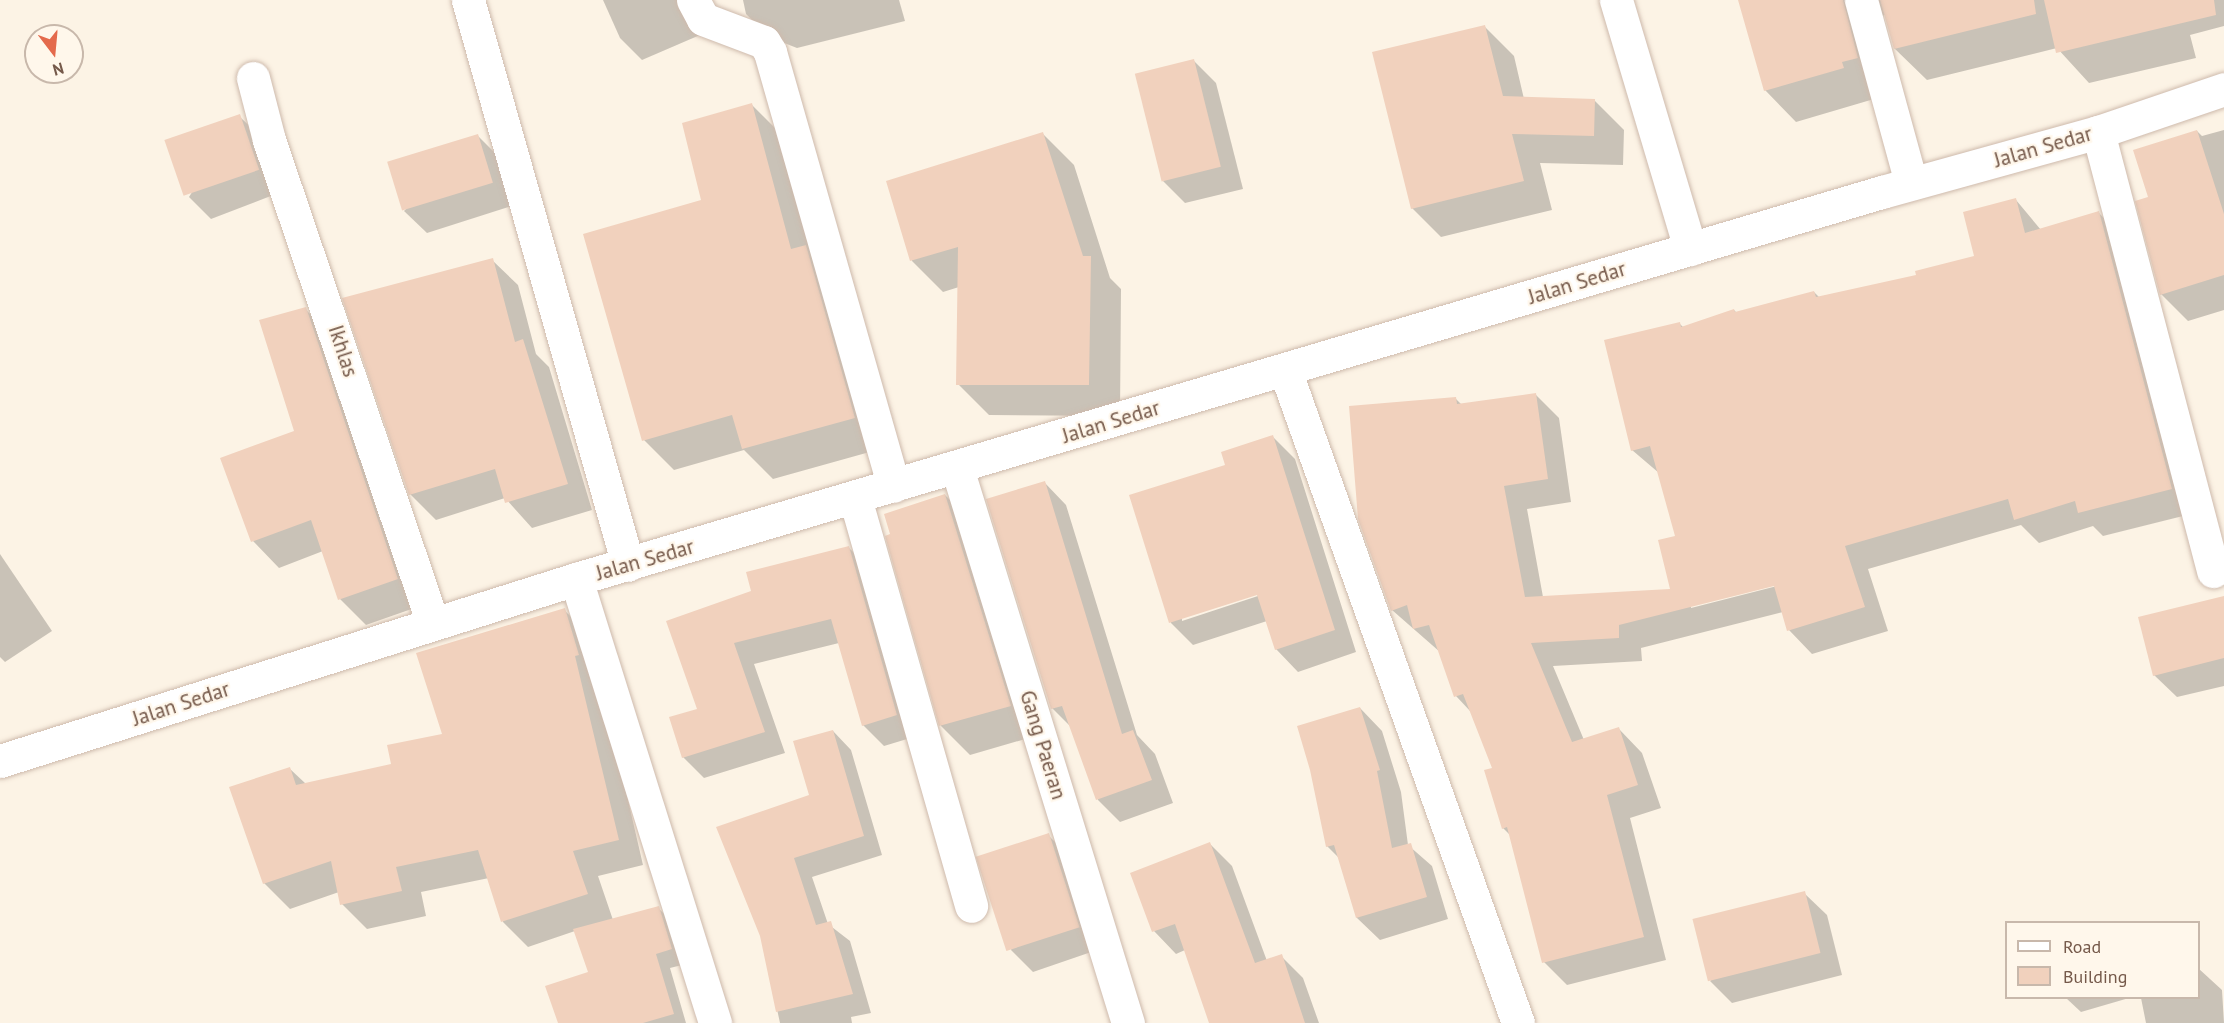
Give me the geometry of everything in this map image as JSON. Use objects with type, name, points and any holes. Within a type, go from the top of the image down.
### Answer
[{"type":"street","points":[[468,0],[628,566]]},
{"type":"street","points":[[693,0],[703,19],[764,42],[770,52],[894,486]]},
{"type":"street","points":[[1616,0],[1690,249]]},
{"type":"street","points":[[1861,0],[1911,183]]},
{"type":"street","name":"Ikhlas","points":[[253,78],[269,140],[433,624]]},
{"type":"street","name":"Jalan Sedar","points":[[0,761],[576,579],[628,566],[1911,183],[2098,132],[2224,89]]},
{"type":"street","points":[[2098,132],[2213,571]]},
{"type":"street","points":[[1285,370],[1518,1023]]},
{"type":"street","name":"Gang Paeran","points":[[957,468],[1128,1023]]},
{"type":"street","points":[[855,498],[971,906]]},
{"type":"street","points":[[576,579],[715,1023]]},
{"type":"building","points":[[1738,0],[1843,0],[1858,58],[1842,62],[1844,68],[1764,91]]},
{"type":"building","points":[[1880,0],[2034,0],[2036,14],[1894,49]]},
{"type":"building","points":[[2044,0],[2214,0],[2216,15],[2056,53]]},
{"type":"building","points":[[1485,25],[1503,96],[1595,99],[1594,136],[1512,134],[1524,181],[1411,209],[1372,52]]},
{"type":"building","points":[[1194,59],[1221,167],[1162,181],[1135,74]]},
{"type":"building","points":[[752,103],[791,249],[806,245],[855,418],[742,449],[732,415],[642,441],[583,234],[701,200],[682,123]]},
{"type":"building","points":[[240,114],[259,170],[184,196],[164,140]]},
{"type":"building","points":[[2197,130],[2224,214],[2224,275],[2160,295],[2135,201],[2148,197],[2133,150]]},
{"type":"building","points":[[1043,132],[1083,256],[1091,256],[1089,385],[956,385],[958,247],[910,261],[886,181]]},
{"type":"building","points":[[478,134],[493,183],[402,211],[387,162]]},
{"type":"building","points":[[2016,198],[2025,233],[2099,211],[2172,489],[2078,513],[2075,501],[2014,520],[2008,499],[1845,546],[1865,607],[1787,631],[1774,586],[1619,625],[1619,638],[1531,643],[1572,742],[1619,727],[1638,785],[1607,795],[1644,937],[1542,963],[1507,827],[1502,829],[1484,770],[1492,768],[1463,694],[1454,697],[1429,625],[1413,629],[1407,605],[1391,611],[1358,519],[1349,406],[1456,397],[1457,404],[1536,393],[1548,479],[1504,486],[1525,597],[1670,589],[1658,540],[1675,536],[1650,446],[1631,451],[1604,340],[1680,322],[1681,327],[1734,309],[1735,312],[1814,291],[1816,297],[1916,275],[1915,271],[1974,256],[1963,212]]},
{"type":"building","points":[[493,258],[515,342],[523,339],[568,484],[505,503],[495,469],[409,495],[342,298]]},
{"type":"building","points":[[306,307],[398,579],[338,600],[311,520],[251,542],[220,458],[294,431],[259,320]]},
{"type":"building","points":[[1273,435],[1335,630],[1275,650],[1257,595],[1169,623],[1129,495],[1225,465],[1221,452]]},
{"type":"building","points":[[1045,481],[1122,734],[1133,730],[1152,780],[1096,800],[1062,706],[1051,709],[986,499]]},
{"type":"building","points":[[945,494],[1011,706],[939,726],[885,536],[890,534],[884,514]]},
{"type":"building","points":[[849,546],[897,715],[862,726],[831,619],[734,643],[765,732],[682,758],[669,717],[697,709],[666,621],[751,591],[746,572]]},
{"type":"building","points":[[2224,596],[2224,658],[2153,676],[2138,617]]},
{"type":"building","points":[[565,608],[579,655],[575,656],[619,840],[573,851],[588,894],[501,922],[478,850],[396,867],[402,891],[340,905],[331,861],[263,884],[229,787],[290,767],[296,785],[391,764],[387,745],[442,734],[416,653]]},
{"type":"building","points":[[1360,707],[1380,770],[1377,771],[1392,848],[1411,843],[1427,897],[1356,918],[1334,845],[1326,847],[1310,770],[1297,726]]},
{"type":"building","points":[[833,730],[864,836],[794,858],[816,925],[831,921],[853,994],[776,1012],[760,936],[716,827],[809,795],[793,741]]},
{"type":"building","points":[[1049,833],[1080,927],[1006,951],[976,857]]},
{"type":"building","points":[[1210,842],[1255,963],[1282,954],[1305,1023],[1209,1023],[1175,924],[1152,932],[1130,873]]},
{"type":"building","points":[[1805,891],[1820,953],[1708,981],[1692,919]]},
{"type":"building","points":[[659,906],[672,949],[656,954],[674,1014],[643,1023],[558,1023],[545,986],[588,972],[573,929]]}]
